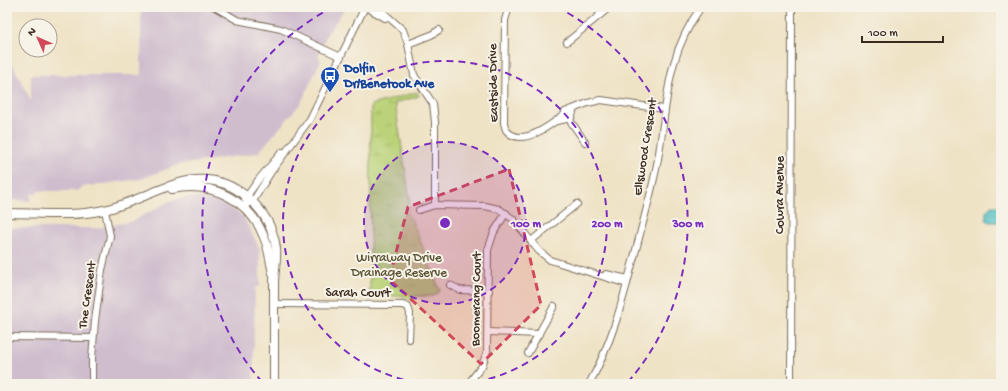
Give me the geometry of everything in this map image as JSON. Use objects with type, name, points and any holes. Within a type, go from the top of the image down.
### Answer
[{"type":"main road","points":[[7,213],[73,213],[106,210],[184,181],[206,180],[226,185],[246,196],[253,201],[266,219],[274,239],[276,261],[274,281],[274,384]]},
{"type":"main road","points":[[154,193],[178,188],[202,187],[224,194],[243,206],[253,217],[265,238],[274,281]]},
{"type":"street","points":[[216,7],[226,15],[237,20],[281,30],[341,57]]},
{"type":"street","points":[[243,206],[253,201],[271,172],[304,128],[317,106],[366,7],[396,23]]},
{"type":"street","points":[[375,7],[403,30],[408,44],[410,62],[414,75],[429,97],[434,110],[435,205]]},
{"type":"street","name":"Eastside Drive","points":[[509,7],[505,20],[505,127],[512,135],[526,136],[535,133],[588,103],[601,100],[664,107]]},
{"type":"street","points":[[595,7],[601,14]]},
{"type":"street","points":[[567,42],[610,7]]},
{"type":"street","name":"Ellswood Crescent","points":[[589,384],[612,334],[628,282],[656,171],[668,80],[676,53],[688,26],[701,7]]},
{"type":"street","name":"Cowra Avenue","points":[[791,384],[792,7]]},
{"type":"street","points":[[408,44],[427,38],[439,30]]},
{"type":"street","points":[[569,115],[585,142]]},
{"type":"street","points":[[243,206],[246,196],[304,128]]},
{"type":"street","points":[[531,241],[577,204]]},
{"type":"street","points":[[419,210],[435,205],[485,206],[506,213],[550,260],[562,265],[628,282]]},
{"type":"street","name":"The Crescent","points":[[92,384],[93,338],[102,270],[110,236],[106,210]]},
{"type":"street","name":"Boomerang Court","points":[[469,384],[486,358],[488,332],[489,243],[506,213]]},
{"type":"street","points":[[450,284],[460,290],[489,291]]},
{"type":"street","name":"Sarah Court","points":[[274,304],[403,304],[408,307],[410,313],[409,340]]},
{"type":"street","points":[[528,353],[554,306]]},
{"type":"street","points":[[488,332],[539,334]]},
{"type":"street","points":[[7,337],[93,338]]},
{"type":"highlighted area","points":[[509,169],[541,305],[481,364],[389,279],[408,207]]},
{"type":"shaded area","points":[[141,7],[346,7],[327,34],[318,55],[321,60],[301,103],[258,153],[178,165],[141,179],[81,187],[77,191],[38,191],[37,194],[31,194],[31,201],[7,200],[7,53],[31,101],[31,75],[141,75]]},
{"type":"shaded area","points":[[189,197],[213,197],[243,216],[260,249],[260,286],[255,288],[253,384],[7,384],[7,228],[97,228],[133,221],[170,201]]},
{"type":"green space","name":"Wirraway Drive Drainage Reserve","points":[[417,92],[419,96],[395,103],[410,201],[407,206],[407,211],[440,291],[433,296],[416,296],[413,301],[404,296],[370,296],[371,105]]},
{"type":"water","points":[[991,206],[1001,206],[1001,222],[989,222],[986,220],[986,212]]},
{"type":"place","name":"Dolfin Dr/Benetook Ave","points":[[330,93]]}]
